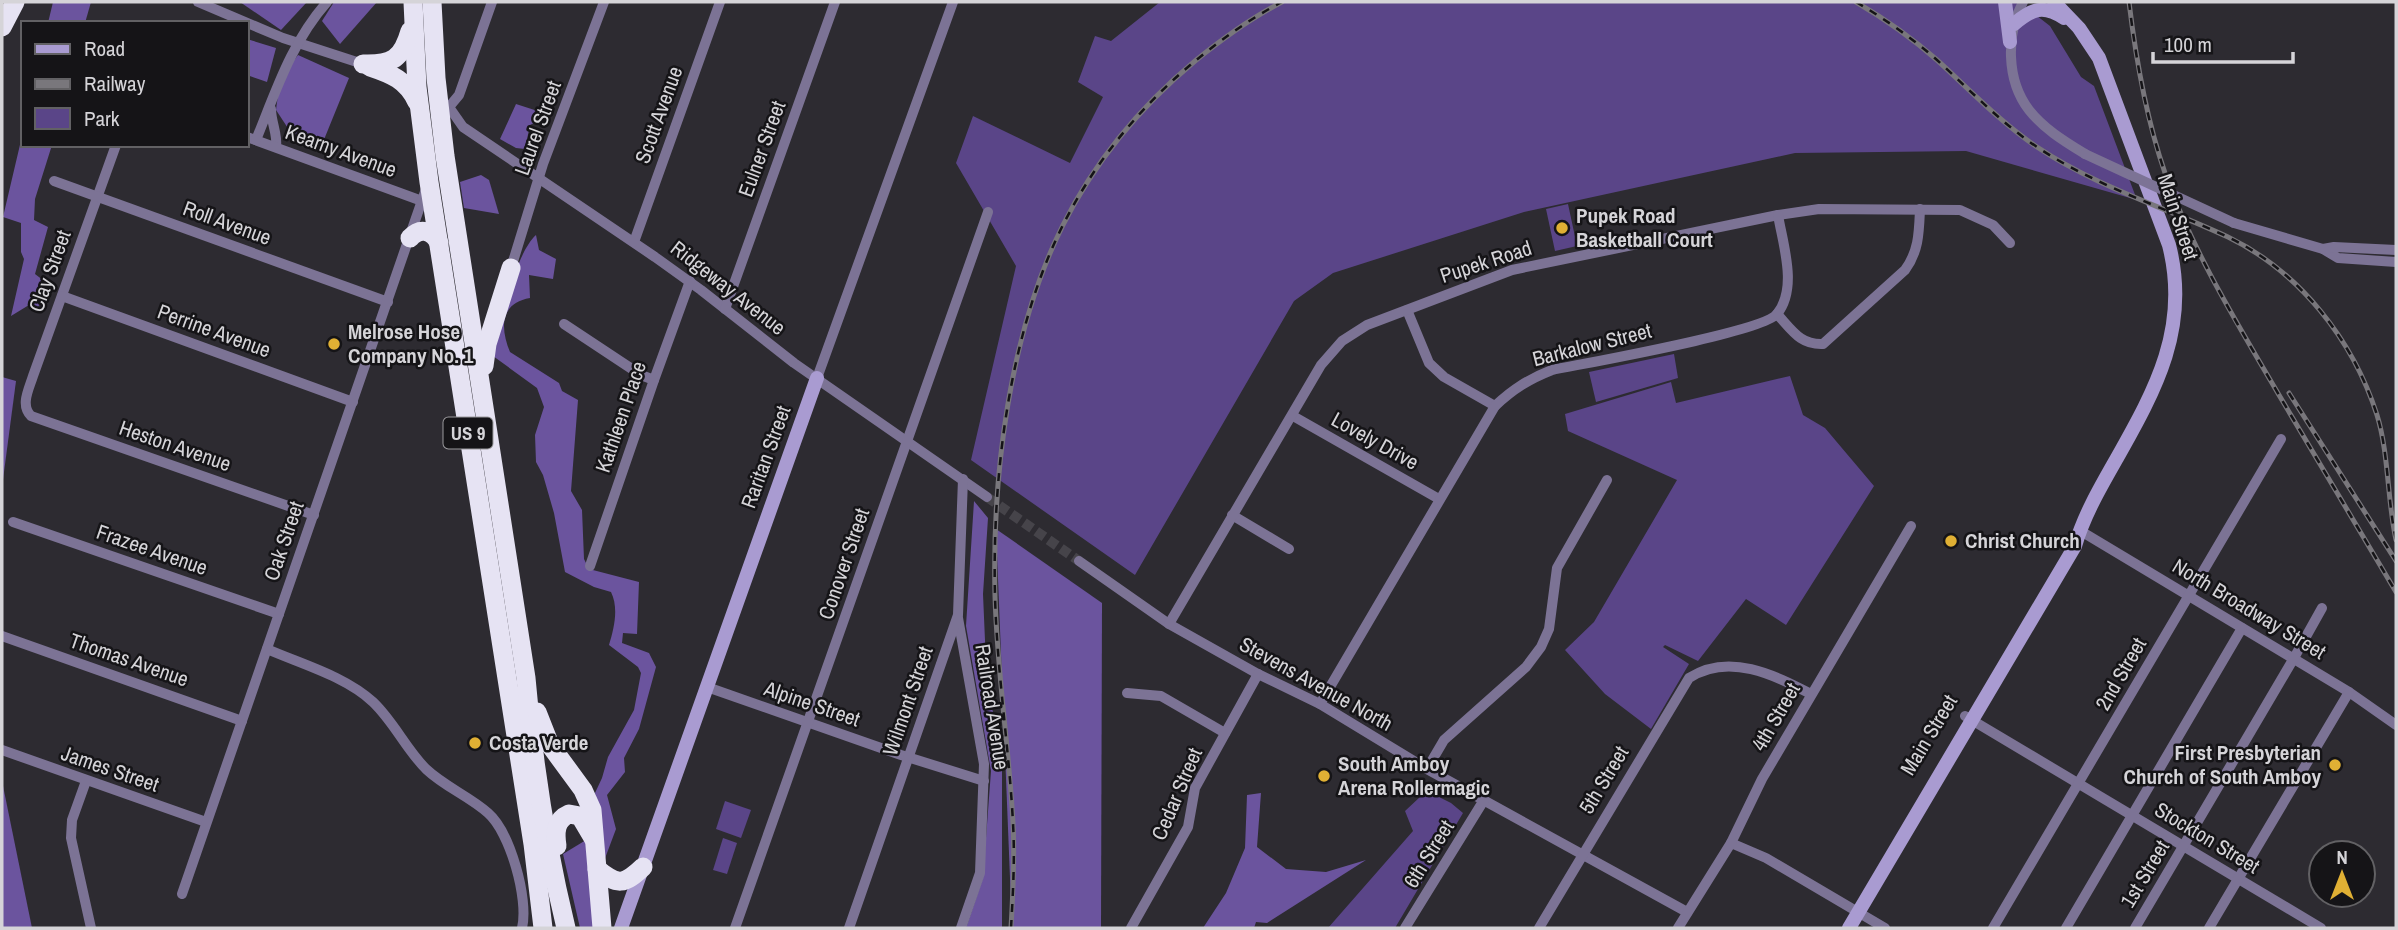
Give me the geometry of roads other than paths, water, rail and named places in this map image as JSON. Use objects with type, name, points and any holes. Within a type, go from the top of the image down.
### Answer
[{"type":"highway","points":[[2,27],[9,2]]},
{"type":"highway","points":[[2,27],[15,2]]},
{"type":"highway","name":"US 9","points":[[432,2],[436,78],[445,156],[526,678],[536,764],[558,896],[566,928]]},
{"type":"highway","points":[[362,64],[384,63],[397,57],[406,43],[413,11]]},
{"type":"highway","name":"US 9","points":[[413,11],[425,192],[439,243],[535,863],[552,928]]},
{"type":"highway","points":[[362,64],[402,80],[410,89],[419,109]]},
{"type":"highway","points":[[436,78],[449,107]]},
{"type":"highway","points":[[410,238],[416,232],[428,231],[439,243]]},
{"type":"highway","points":[[482,392],[487,344],[511,268]]},
{"type":"highway","points":[[526,678],[546,737],[590,804],[594,816],[602,928]]},
{"type":"highway","points":[[558,896],[556,835],[559,821],[569,814],[577,815],[594,838]]},
{"type":"highway","points":[[535,863],[542,928]]},
{"type":"highway","points":[[597,869],[611,880],[621,882],[632,878],[643,867]]},
{"type":"main road","points":[[2005,2],[2010,42]]},
{"type":"main road","name":"Main Street","points":[[1839,928],[1855,910],[1969,718],[2067,542],[2079,530],[2153,391],[2172,337],[2176,297],[2169,245],[2105,72],[2079,28],[2054,2]]},
{"type":"main road","points":[[2014,24],[2034,10],[2044,9],[2058,13],[2079,28]]},
{"type":"main road","name":"Raritan Street","points":[[621,928],[817,378]]},
{"type":"main road","name":"Main Street","points":[[1849,928],[1855,910]]},
{"type":"street","points":[[198,2],[243,21]]},
{"type":"street","points":[[252,139],[296,43],[327,2]]},
{"type":"street","points":[[449,107],[457,99],[492,2]]},
{"type":"street","name":"Laurel Street","points":[[511,268],[539,178],[604,2]]},
{"type":"street","name":"Scott Avenue","points":[[634,242],[720,2]]},
{"type":"street","name":"Eulner Street","points":[[725,309],[835,2]]},
{"type":"street","name":"Raritan Street","points":[[817,378],[953,2]]},
{"type":"street","points":[[2023,2],[2010,42],[2013,69],[2027,107],[2053,133],[2085,153],[2234,223],[2323,249],[2338,258],[2396,262]]},
{"type":"street","points":[[248,23],[296,43],[362,64]]},
{"type":"street","points":[[271,102],[271,120],[277,139],[275,147]]},
{"type":"street","name":"Ridgeway Avenue","points":[[449,107],[468,132],[690,281],[776,350],[987,496]]},
{"type":"street","name":"Kearny Avenue","points":[[252,139],[425,192]]},
{"type":"street","name":"Clay Street","points":[[26,411],[25,403],[33,376],[115,147]]},
{"type":"street","name":"Roll Avenue","points":[[54,181],[387,302]]},
{"type":"street","name":"Oak Street","points":[[182,894],[425,192]]},
{"type":"street","name":"Pupek Road","points":[[1169,624],[1321,365],[1342,341],[1367,325],[1512,270],[1778,215],[1819,209],[1960,210],[1993,225],[2010,243]]},
{"type":"street","points":[[1778,215],[1789,282],[1786,296],[1777,314],[1802,341],[1811,345],[1823,344],[1905,270],[1913,258],[1919,234],[1920,209]]},
{"type":"street","name":"Conover Street","points":[[735,928],[988,212]]},
{"type":"street","points":[[2323,249],[2334,247],[2396,250]]},
{"type":"street","name":"Kathleen Place","points":[[590,566],[690,281]]},
{"type":"street","name":"Perrine Avenue","points":[[62,296],[353,402]]},
{"type":"street","points":[[1407,310],[1429,363],[1444,377],[1495,406]]},
{"type":"street","name":"Barkalow Street","points":[[1320,704],[1495,406],[1510,391],[1552,370],[1752,327],[1768,322],[1777,314]]},
{"type":"street","points":[[564,324],[641,375],[654,380]]},
{"type":"street","name":"Heston Avenue","points":[[26,411],[31,416],[314,515]]},
{"type":"street","name":"Lovely Drive","points":[[1293,416],[1439,499]]},
{"type":"street","name":"2nd Street","points":[[1993,928],[2281,439]]},
{"type":"street","name":"Wilmont Street","points":[[849,928],[958,615],[963,479]]},
{"type":"street","points":[[1427,769],[1444,740],[1526,667],[1541,647],[1549,629],[1557,568],[1606,480]]},
{"type":"street","points":[[1232,515],[1289,549]]},
{"type":"street","name":"Frazee Avenue","points":[[13,522],[279,614]]},
{"type":"street","name":"4th Street","points":[[1678,928],[1731,842],[1762,779],[1811,694],[1912,526]]},
{"type":"street","name":"North Broadway Street","points":[[2079,530],[2349,692],[2396,725]]},
{"type":"street","name":"Stevens Avenue North","points":[[1079,561],[1169,624],[1258,674],[1320,704],[1427,769],[1687,912]]},
{"type":"street","name":"1st Street","points":[[2135,928],[2322,608]]},
{"type":"street","name":"Railroad Avenue","points":[[958,615],[984,764],[980,873],[961,928]]},
{"type":"street","points":[[2066,928],[2242,628]]},
{"type":"street","name":"Thomas Avenue","points":[[2,636],[243,720]]},
{"type":"street","points":[[267,649],[338,679],[371,700],[426,769],[493,818],[505,839],[515,867],[523,905],[522,928]]},
{"type":"street","name":"5th Street","points":[[1539,928],[1689,678],[1699,671],[1716,666],[1742,667],[1769,673],[1811,694]]},
{"type":"street","name":"Cedar Street","points":[[1130,928],[1188,827],[1195,788],[1258,674]]},
{"type":"street","name":"Alpine Street","points":[[707,687],[909,758],[984,781]]},
{"type":"street","points":[[2209,928],[2349,692]]},
{"type":"street","points":[[1127,693],[1161,696],[1225,733]]},
{"type":"street","name":"Stockton Street","points":[[1969,718],[2321,928]]},
{"type":"street","name":"James Street","points":[[2,750],[206,822]]},
{"type":"street","points":[[86,781],[72,820],[71,838],[91,928]]},
{"type":"street","name":"6th Street","points":[[1405,928],[1484,800]]},
{"type":"street","points":[[1731,842],[1766,858],[1885,928]]},
{"type":"tunnel","points":[[987,497],[1079,561]]},
{"type":"railway","points":[[1011,928],[1014,836],[996,624],[995,550],[1001,454],[1017,358],[1029,312],[1044,267],[1063,225],[1090,179],[1121,136],[1156,97],[1195,61],[1237,29],[1282,2]]},
{"type":"railway","points":[[1856,2],[1918,44],[2037,147],[2106,185],[2228,237],[2278,269],[2300,289],[2338,335],[2367,387],[2381,430],[2396,540]]},
{"type":"railway","points":[[2129,2],[2138,67],[2152,131],[2165,173],[2189,231],[2247,341],[2396,592]]},
{"type":"railway","points":[[2289,393],[2396,561]]},
{"type":"place","name":"Pupek Road Basketball Court","points":[[1562,228]]},
{"type":"place","name":"Melrose Hose Company No. 1","points":[[334,344]]},
{"type":"place","name":"Christ Church","points":[[1951,541]]},
{"type":"place","name":"Costa Verde","points":[[475,743]]},
{"type":"place","name":"First Presbyterian Church of South Amboy","points":[[2335,765]]},
{"type":"place","name":"South Amboy Arena Rollermagic","points":[[1324,776]]}]
